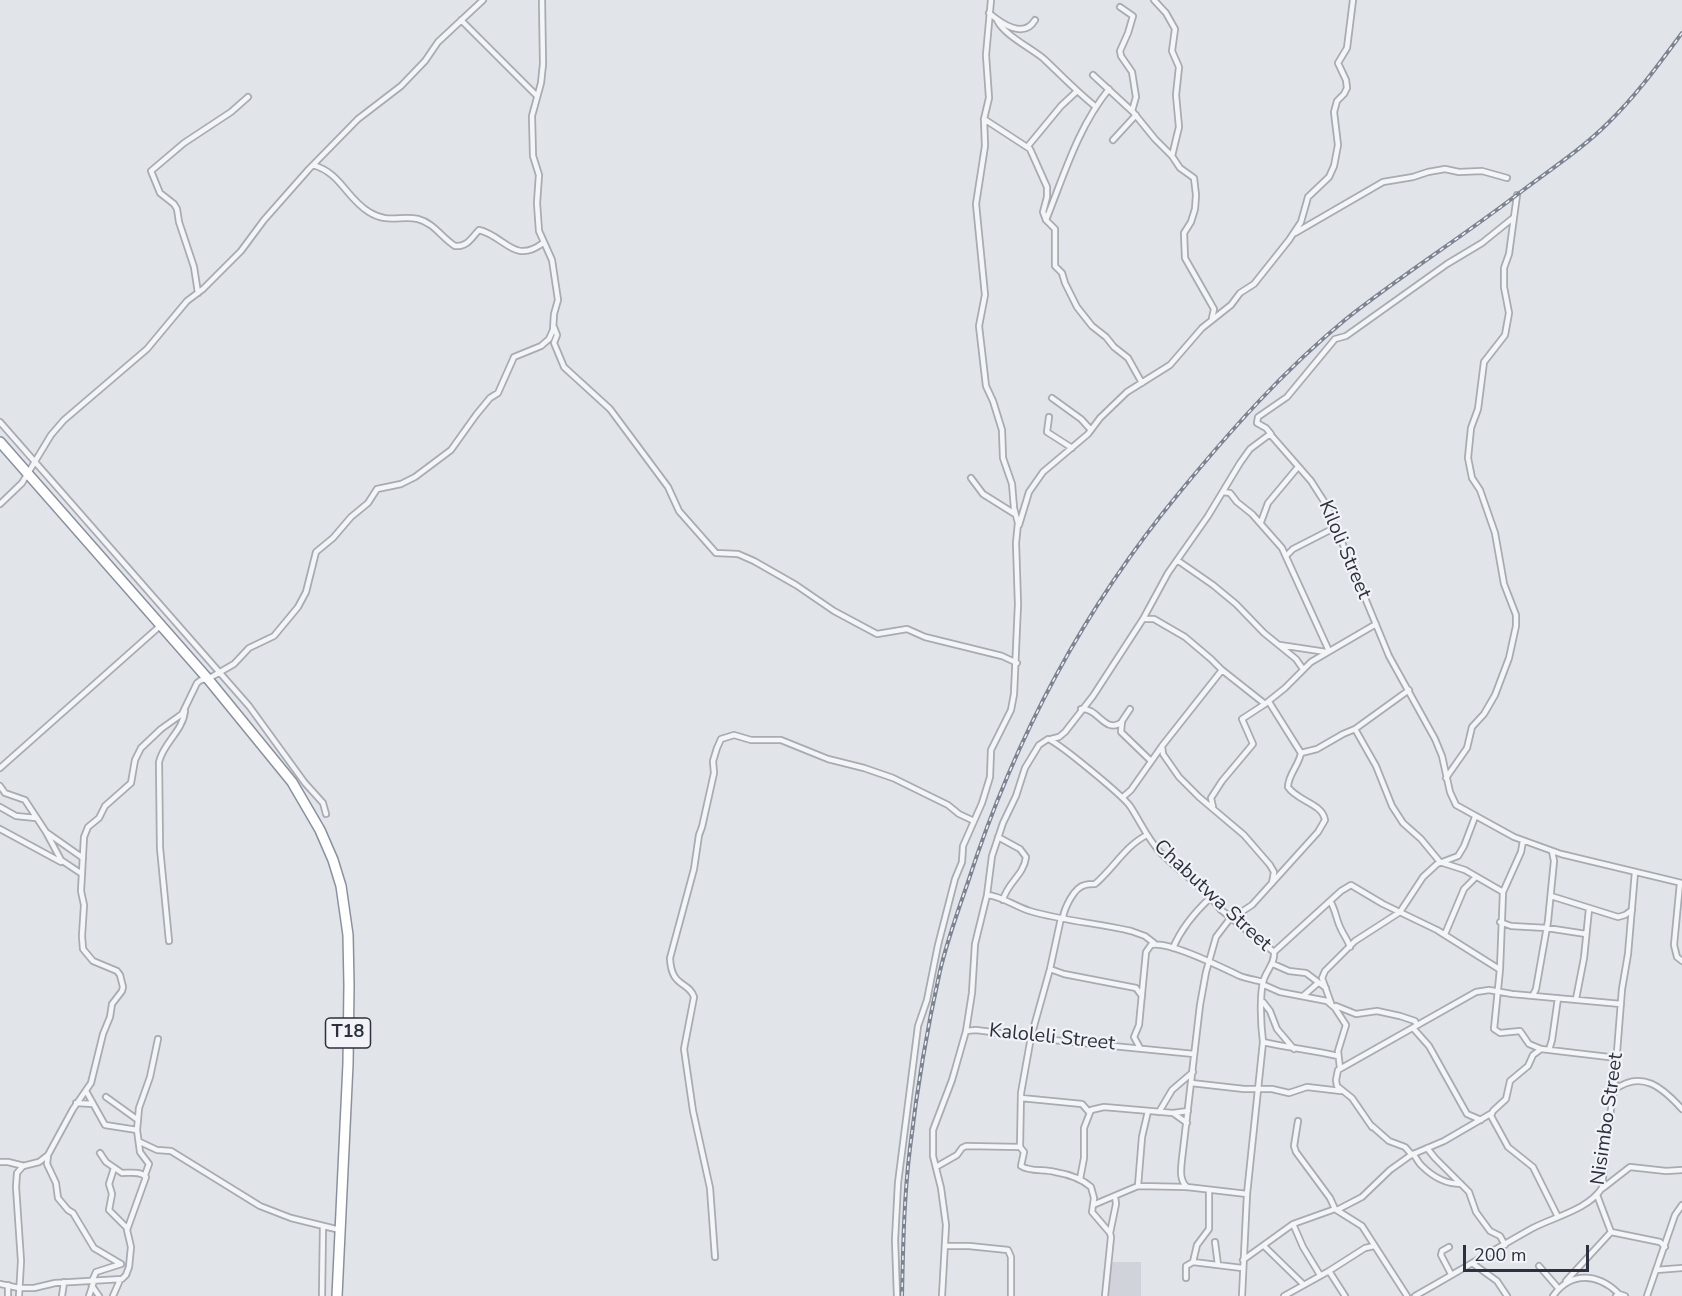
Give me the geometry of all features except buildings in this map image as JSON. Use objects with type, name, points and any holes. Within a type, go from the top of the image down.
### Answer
[{"type":"highway","name":"T18","points":[[0,442],[208,680],[296,788],[320,830],[341,886],[348,934],[349,985],[337,1296]]},
{"type":"street","points":[[0,504],[20,486],[51,435],[64,420],[147,350],[187,301],[241,251],[264,220],[313,165],[358,119],[401,86],[425,62],[438,42],[483,0]]},
{"type":"street","points":[[129,1267],[94,1248],[74,1214],[58,1199],[56,1183],[47,1164],[48,1155],[93,1077],[95,1062],[112,1004],[123,987],[117,971],[93,961],[83,949],[82,874],[86,829],[99,818],[108,803],[131,783],[135,760],[141,748],[178,717],[197,683],[201,680],[208,680],[239,661],[249,648],[270,640],[295,611],[306,592],[313,558],[319,549],[368,503],[377,489],[401,484],[415,477],[451,450],[490,398],[498,393],[514,357],[544,344],[550,337],[554,327],[558,293],[552,260],[543,243],[539,228],[537,203],[539,175],[533,158],[532,124],[532,112],[541,83],[543,64],[542,0]]},
{"type":"street","points":[[991,0],[986,55],[989,98],[984,119],[986,138],[976,204],[985,295],[979,326],[986,386],[993,400],[1003,435],[1003,458],[1013,487],[1018,526]]},
{"type":"street","points":[[1154,0],[1166,13],[1175,29],[1173,51],[1179,67],[1176,95],[1179,127],[1172,156]]},
{"type":"street","points":[[897,1296],[895,1240],[898,1183],[913,1054],[938,945],[955,879],[963,858],[963,846],[990,777],[991,750],[1013,704],[1017,663],[1016,543],[1018,526],[1029,492],[1046,469],[1091,430],[1115,403],[1170,365],[1185,345],[1212,318],[1226,309],[1240,293],[1254,284],[1293,234],[1305,215],[1308,197],[1329,177],[1334,166],[1338,137],[1334,112],[1337,101],[1346,92],[1347,85],[1338,63],[1347,50],[1353,0]]},
{"type":"street","points":[[1113,140],[1134,113],[1136,97],[1132,72],[1120,51],[1133,16],[1120,7]]},
{"type":"street","points":[[989,13],[997,20],[1019,30],[1024,30],[1035,20]]},
{"type":"street","points":[[461,20],[537,96]]},
{"type":"street","points":[[997,20],[1001,28],[1044,60],[1076,92],[1096,107]]},
{"type":"street","points":[[1093,75],[1134,113],[1180,168],[1193,177],[1196,195],[1194,217],[1184,233],[1185,258],[1214,309],[1212,318]]},
{"type":"street","points":[[1046,220],[1074,147],[1096,107],[1109,89]]},
{"type":"street","points":[[1028,146],[1061,106],[1076,92]]},
{"type":"street","points":[[198,293],[194,267],[177,209],[160,193],[151,171],[184,143],[231,112],[248,97]]},
{"type":"street","points":[[984,119],[1028,146],[1047,187],[1043,212],[1046,220],[1054,229],[1055,266],[1062,273],[1076,306],[1092,326],[1128,358],[1142,383]]},
{"type":"street","points":[[313,165],[335,177],[369,213],[390,219],[423,221],[432,225],[455,246],[462,246],[469,242],[479,230],[490,234],[510,248],[522,251],[532,250],[543,243]]},
{"type":"street","points":[[1293,234],[1383,182],[1445,169],[1459,172],[1485,172],[1507,178]]},
{"type":"street","points":[[1446,778],[1467,748],[1472,727],[1487,710],[1495,695],[1509,658],[1516,621],[1514,606],[1504,584],[1495,533],[1468,461],[1471,428],[1478,409],[1484,362],[1506,335],[1509,313],[1504,287],[1504,268],[1510,249],[1517,195]]},
{"type":"street","name":"Kiloli Street","points":[[1513,218],[1482,243],[1447,264],[1346,336],[1335,339],[1287,397],[1258,417],[1257,423],[1265,427],[1322,497],[1389,656],[1439,748],[1446,778],[1454,802],[1459,808],[1523,841],[1552,851],[1681,883]]},
{"type":"street","points":[[554,327],[557,334],[554,346],[564,367],[610,409],[668,487],[679,511],[716,552],[738,554],[754,561],[796,585],[834,611],[877,634],[907,629],[925,637],[1002,656],[1017,663]]},
{"type":"street","points":[[1052,398],[1081,419],[1091,430]]},
{"type":"street","points":[[1049,417],[1047,432],[1072,448]]},
{"type":"street","points":[[0,423],[264,724],[305,783],[323,803],[326,814]]},
{"type":"street","points":[[966,1030],[972,993],[975,944],[987,895],[987,882],[998,837],[1029,761],[1042,741],[1059,737],[1065,732],[1092,696],[1249,450],[1271,434]]},
{"type":"street","points":[[1261,522],[1268,503],[1298,467]]},
{"type":"street","points":[[971,478],[983,494],[1015,514]]},
{"type":"street","points":[[1223,492],[1230,493],[1261,522],[1278,543],[1286,556],[1328,652]]},
{"type":"street","points":[[1286,556],[1293,549],[1336,527]]},
{"type":"street","points":[[1177,560],[1219,590],[1296,659],[1303,669]]},
{"type":"street","points":[[1143,619],[1154,619],[1185,637],[1222,670],[1267,703],[1301,753],[1288,787],[1301,799],[1322,812],[1326,820],[1318,832],[1252,905],[1224,926],[1216,937],[1204,980],[1180,1173],[1183,1184],[1187,1188]]},
{"type":"street","points":[[1214,809],[1210,800],[1215,789],[1253,744],[1242,719],[1267,703],[1303,669],[1376,624]]},
{"type":"street","points":[[0,768],[160,626]]},
{"type":"street","points":[[1280,645],[1328,652]]},
{"type":"street","points":[[1123,797],[1131,790],[1162,746],[1222,670]]},
{"type":"street","points":[[1301,753],[1317,749],[1355,729],[1409,690]]},
{"type":"street","points":[[169,941],[160,848],[159,762],[161,755],[182,723],[185,708]]},
{"type":"street","points":[[1081,710],[1089,710],[1110,726],[1115,726],[1122,721],[1130,709]]},
{"type":"street","points":[[1122,721],[1121,732],[1151,761]]},
{"type":"street","points":[[1355,729],[1376,766],[1386,795],[1396,813],[1440,862],[1465,870],[1503,892]]},
{"type":"street","points":[[714,1257],[710,1185],[693,1111],[684,1049],[694,997],[692,990],[676,980],[670,958],[694,869],[699,835],[714,773],[714,756],[720,741],[734,735],[751,740],[786,742],[828,759],[893,778],[948,805],[959,814],[974,821]]},
{"type":"street","name":"Chabutwa Street","points":[[1051,739],[1123,797],[1147,835],[1175,868],[1274,952],[1273,964],[1263,984],[1263,1042],[1247,1194],[1242,1296]]},
{"type":"street","points":[[1162,746],[1163,754],[1179,777],[1198,797],[1244,835],[1270,865],[1274,872],[1271,884]]},
{"type":"street","points":[[0,786],[5,793],[25,800],[64,863]]},
{"type":"street","points":[[0,807],[16,816],[36,818]]},
{"type":"street","points":[[1461,1184],[1449,1184],[1432,1175],[1405,1147],[1389,1141],[1372,1126],[1352,1098],[1337,1086],[1336,1080],[1340,1068],[1338,1057],[1346,1025],[1332,1004],[1322,978],[1323,974],[1350,947],[1400,912],[1423,877],[1440,862],[1453,859],[1461,852],[1475,817]]},
{"type":"street","points":[[0,829],[82,874]]},
{"type":"street","points":[[46,832],[83,858]]},
{"type":"street","points":[[1110,1233],[1094,1216],[1091,1187],[1080,1179],[1055,1172],[1023,1168],[1021,1164],[1024,1152],[1020,1147],[1022,1098],[1031,1037],[1066,909],[1079,888],[1095,884],[1112,869],[1121,856],[1147,835]]},
{"type":"street","points":[[998,837],[1020,849],[1026,857],[1020,874],[1005,893],[1003,900]]},
{"type":"street","points":[[1523,841],[1521,852],[1503,892],[1500,922],[1500,969],[1494,1029],[1500,1033],[1520,1031],[1529,1044],[1549,1050],[1617,1058]]},
{"type":"street","points":[[1533,995],[1547,928],[1554,861],[1552,851]]},
{"type":"street","name":"Nisimbo Street","points":[[1415,1296],[1532,1229],[1598,1195],[1602,1188],[1635,872]]},
{"type":"street","points":[[1444,934],[1464,889],[1476,877]]},
{"type":"street","points":[[1681,883],[1674,945],[1677,957],[1682,961]]},
{"type":"street","points":[[1274,952],[1347,886],[1351,885],[1444,934],[1500,969]]},
{"type":"street","points":[[987,895],[1028,910],[1145,936],[1154,943],[1209,961],[1280,992],[1332,1004],[1356,1014],[1377,1011],[1415,1021],[1415,1026],[1429,1046],[1467,1114],[1481,1120]]},
{"type":"street","points":[[1551,896],[1618,917],[1632,910]]},
{"type":"street","points":[[1173,948],[1198,909],[1210,898]]},
{"type":"street","points":[[1330,901],[1336,912],[1341,931],[1350,947]]},
{"type":"street","points":[[1576,999],[1581,983],[1589,909]]},
{"type":"street","points":[[1500,922],[1511,926],[1547,928],[1586,934]]},
{"type":"street","points":[[1120,1046],[1134,1037],[1139,1025],[1146,952],[1154,943]]},
{"type":"street","points":[[1273,964],[1289,971],[1306,973],[1326,988]]},
{"type":"street","points":[[1050,969],[1064,974],[1136,988],[1142,996]]},
{"type":"street","points":[[1136,988],[1144,981]]},
{"type":"street","points":[[1303,996],[1318,983]]},
{"type":"street","points":[[1340,1068],[1476,992],[1485,990],[1621,1004]]},
{"type":"street","points":[[1549,1050],[1558,998]]},
{"type":"street","points":[[1263,1002],[1270,1011],[1278,1031],[1294,1049]]},
{"type":"street","name":"Kaloleli Street","points":[[942,1296],[946,1225],[933,1156],[933,1130],[952,1080],[966,1030],[1194,1054]]},
{"type":"street","points":[[1134,1037],[1140,1048]]},
{"type":"street","points":[[127,1228],[146,1181],[148,1164],[140,1153],[137,1130],[140,1100],[150,1077],[158,1039]]},
{"type":"street","points":[[1263,1042],[1294,1049],[1310,1049],[1350,1063]]},
{"type":"street","points":[[1243,1260],[1293,1224],[1336,1210],[1362,1197],[1390,1170],[1413,1154],[1444,1141],[1492,1113],[1506,1099],[1510,1081],[1528,1066],[1533,1055],[1541,1048]]},
{"type":"street","points":[[1159,1112],[1172,1090],[1193,1072]]},
{"type":"street","points":[[1614,1090],[1626,1083],[1650,1082],[1682,1109]]},
{"type":"street","points":[[1191,1083],[1272,1089],[1289,1093],[1307,1087],[1341,1091]]},
{"type":"street","points":[[86,1091],[105,1125],[137,1130]]},
{"type":"street","points":[[106,1097],[138,1120]]},
{"type":"street","points":[[1022,1098],[1082,1104],[1089,1112]]},
{"type":"street","points":[[76,1103],[93,1104]]},
{"type":"street","points":[[1089,1112],[1104,1107],[1173,1113],[1188,1111]]},
{"type":"street","points":[[1138,1186],[1142,1137],[1148,1111]]},
{"type":"street","points":[[1080,1179],[1084,1158],[1084,1128],[1089,1112]]},
{"type":"street","points":[[1173,1113],[1187,1123]]},
{"type":"street","points":[[1492,1113],[1492,1119],[1508,1147],[1533,1167],[1558,1217]]},
{"type":"street","points":[[1464,1128],[1467,1114]]},
{"type":"street","points":[[1298,1121],[1294,1146],[1296,1152],[1330,1198],[1336,1210],[1362,1226],[1407,1296]]},
{"type":"street","points":[[140,1142],[156,1149],[171,1151],[273,1212],[340,1230]]},
{"type":"street","points":[[936,1167],[957,1155],[966,1146],[1020,1147]]},
{"type":"street","points":[[1427,1148],[1469,1192],[1476,1212],[1490,1231],[1500,1236],[1505,1245]]},
{"type":"street","points":[[100,1154],[122,1173],[146,1175]]},
{"type":"street","points":[[0,1162],[24,1166],[39,1162],[48,1155]]},
{"type":"street","points":[[19,1296],[21,1261],[16,1187],[17,1173],[24,1166]]},
{"type":"street","points":[[1602,1188],[1630,1167],[1666,1171],[1681,1169]]},
{"type":"street","points":[[113,1296],[129,1267],[131,1247],[127,1228],[116,1216],[110,1214],[109,1210],[112,1194],[109,1184],[114,1168]]},
{"type":"street","points":[[1092,1206],[1138,1186],[1247,1194]]},
{"type":"street","points":[[1193,1262],[1197,1245],[1209,1229],[1209,1191]]},
{"type":"street","points":[[1598,1195],[1611,1232]]},
{"type":"street","points":[[1105,1296],[1115,1196]]},
{"type":"street","points":[[1647,1296],[1675,1215],[1682,1205]]},
{"type":"street","points":[[1293,1224],[1303,1247],[1320,1275]]},
{"type":"street","points":[[322,1296],[323,1226]]},
{"type":"street","points":[[1611,1232],[1660,1242],[1665,1246]]},
{"type":"street","points":[[1553,1296],[1611,1232]]},
{"type":"street","points":[[1215,1242],[1218,1265]]},
{"type":"street","points":[[945,1246],[969,1246],[1008,1251],[1011,1257],[1011,1296]]},
{"type":"street","points":[[1264,1246],[1303,1284]]},
{"type":"street","points":[[1284,1296],[1329,1272],[1356,1253],[1374,1246]]},
{"type":"street","points":[[1449,1247],[1442,1251],[1441,1255],[1451,1274]]},
{"type":"street","points":[[1186,1278],[1186,1266],[1193,1262],[1242,1268]]},
{"type":"street","points":[[1472,1263],[1497,1281],[1507,1296]]},
{"type":"street","points":[[89,1296],[96,1272],[121,1264]]},
{"type":"street","points":[[1539,1266],[1559,1289]]},
{"type":"street","points":[[1656,1270],[1682,1268]]},
{"type":"street","points":[[1329,1272],[1345,1296]]},
{"type":"street","points":[[1566,1281],[1594,1278],[1617,1295],[1625,1296]]},
{"type":"street","points":[[0,1284],[34,1288],[64,1282],[93,1283],[120,1280]]},
{"type":"street","points":[[62,1296],[64,1282]]},
{"type":"street","points":[[93,1283],[99,1296]]},
{"type":"street","points":[[8,1285],[8,1296]]},
{"type":"shaded area","points":[[1109,1262],[1141,1262],[1141,1296],[1109,1296]]},
{"type":"railway","points":[[902,1296],[905,1203],[910,1148],[923,1059],[943,960],[986,829],[1007,777],[1055,677],[1112,582],[1179,493],[1238,424],[1300,359],[1346,319],[1588,142],[1647,80],[1682,33]]}]
